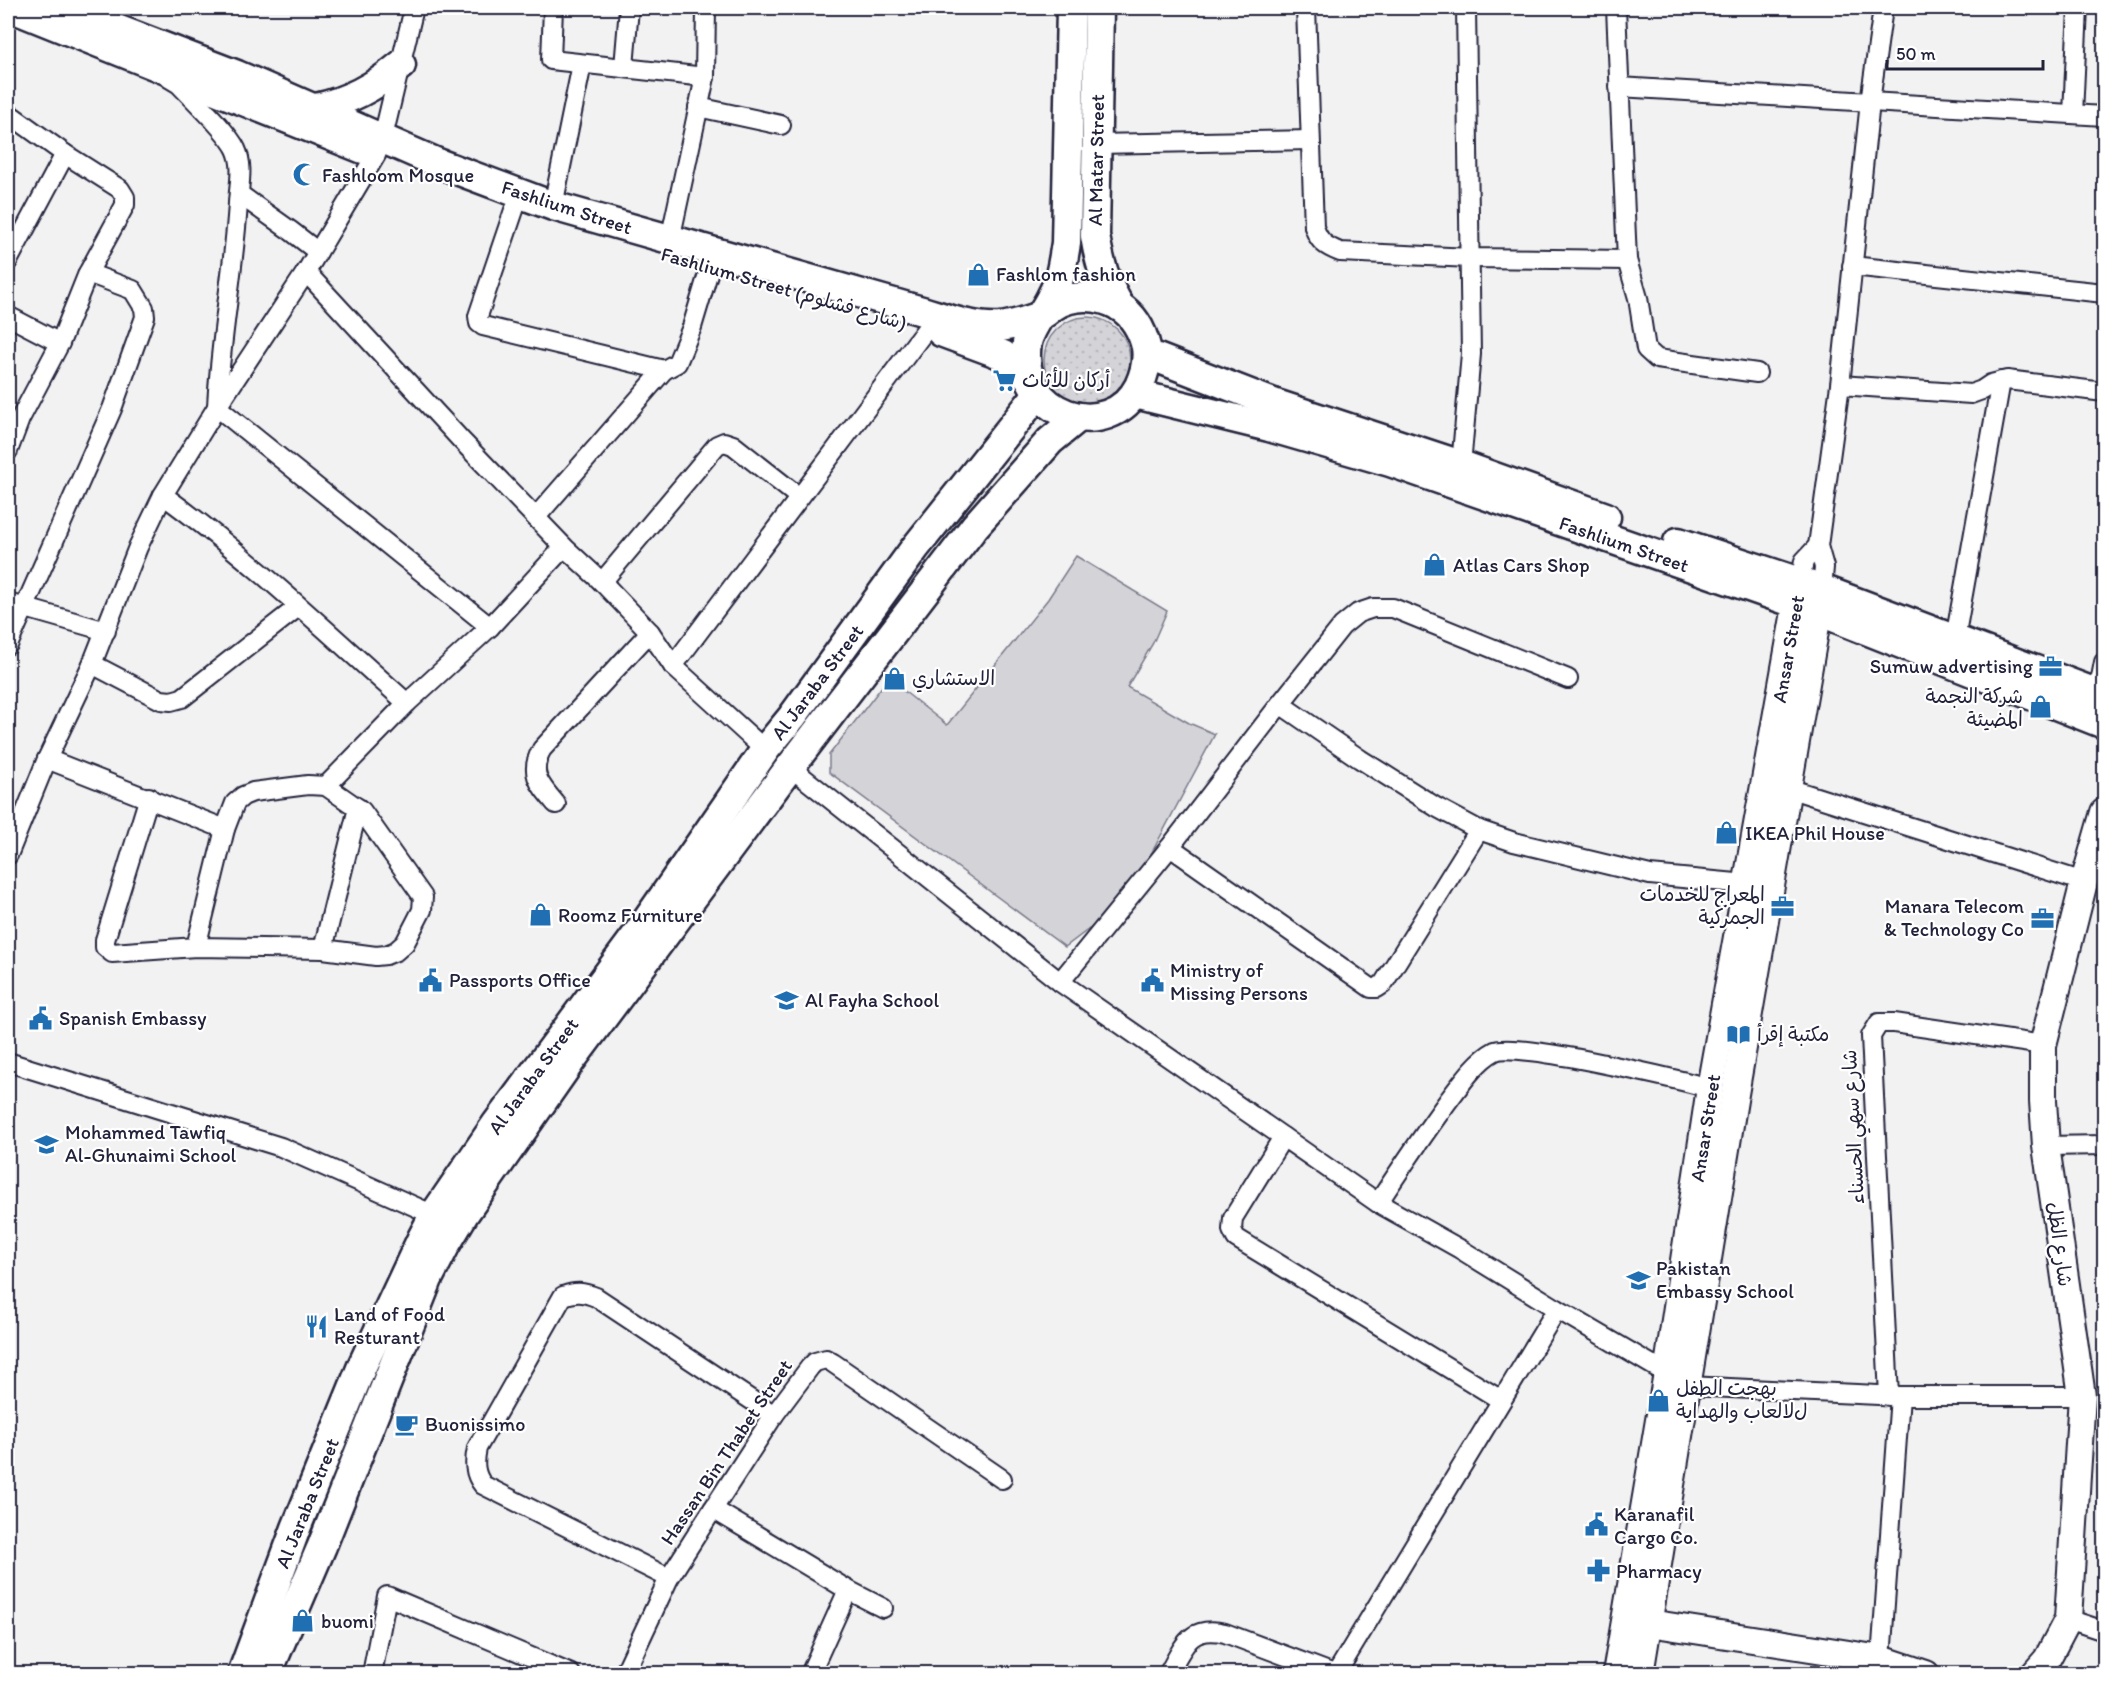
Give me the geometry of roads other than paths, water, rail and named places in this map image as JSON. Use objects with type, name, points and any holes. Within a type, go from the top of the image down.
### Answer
[{"type":"main road","name":"Fashlium Street","points":[[12,8],[148,63],[380,146],[438,163],[553,206],[921,318]]},
{"type":"main road","name":"Fashlium Street","points":[[62,8],[116,27],[316,108],[430,178]]},
{"type":"main road","points":[[921,318],[1000,327],[1042,315],[1055,305],[1071,298],[1088,296],[1105,299],[1120,307],[1134,320],[1143,336],[1147,354],[1144,375],[1135,394],[1120,408],[1100,416],[1079,417],[1063,413],[1048,404],[1033,386],[1027,343],[1033,327],[1042,315],[1060,276],[1066,243],[1071,8]]},
{"type":"main road","name":"Al Matar Street","points":[[1099,8],[1095,236],[1099,260],[1107,284],[1120,307]]},
{"type":"main road","points":[[316,108],[335,104],[370,88],[401,65]]},
{"type":"main road","name":"Fashlium Street (شارع فشلوم)","points":[[430,178],[549,223],[710,267],[921,318],[1003,355],[1033,386]]},
{"type":"main road","name":"Fashlium Street","points":[[1147,354],[1276,404],[1461,465],[1809,597],[2104,723]]},
{"type":"main road","name":"Al Jaraba Street","points":[[267,1674],[322,1546],[428,1279],[464,1214],[570,1062],[765,750],[812,690],[1033,386]]},
{"type":"main road","name":"Fashlium Street","points":[[1135,394],[1269,427],[1390,462],[1809,597],[1955,639],[2102,694]]},
{"type":"main road","name":"Al Jaraba Street","points":[[242,1674],[296,1528],[362,1366],[434,1215],[497,1123],[790,767],[975,526],[1050,441],[1079,417]]},
{"type":"main road","name":"Ansar Street","points":[[1616,1674],[1735,1094],[1788,788],[1809,597]]},
{"type":"main road","name":"Ansar Street","points":[[1640,1674],[1649,1623],[1710,1089],[1747,884],[1809,597]]},
{"type":"main road","name":"شارع الظل","points":[[2034,1674],[2047,1659],[2068,1619],[2082,1396],[2046,1146],[2043,1045],[2104,812]]},
{"type":"main road","points":[[1649,1623],[1881,1659],[1926,1674]]},
{"type":"street","points":[[8,17],[12,8]]},
{"type":"street","points":[[8,855],[47,759],[92,664],[138,548],[163,495],[217,407],[306,272],[380,146],[414,8]]},
{"type":"street","points":[[553,8],[551,60],[705,77]]},
{"type":"street","points":[[624,67],[629,8]]},
{"type":"street","points":[[670,240],[705,77],[706,8]]},
{"type":"street","points":[[1306,8],[1314,227],[1317,239],[1326,247],[1340,252],[1471,258],[1627,260]]},
{"type":"street","points":[[1461,465],[1471,362],[1466,8]]},
{"type":"street","points":[[1616,8],[1627,260],[1638,298],[1646,350],[1657,359],[1757,373]]},
{"type":"street","points":[[1809,597],[1824,567],[1818,546],[1840,385],[1870,102],[1883,8]]},
{"type":"street","points":[[2073,114],[2078,8]]},
{"type":"street","points":[[148,63],[179,84],[230,139],[237,150],[241,176],[232,268],[218,368],[217,407]]},
{"type":"street","points":[[553,206],[582,64]]},
{"type":"street","points":[[1619,87],[2104,116]]},
{"type":"street","points":[[698,107],[781,125]]},
{"type":"street","points":[[8,113],[65,154],[120,189],[124,197],[124,205],[88,273],[60,343],[14,417],[8,451]]},
{"type":"street","points":[[1096,144],[1310,140]]},
{"type":"street","points":[[8,261],[65,154]]},
{"type":"street","points":[[239,195],[318,252]]},
{"type":"street","points":[[514,210],[478,316],[479,323],[664,370]]},
{"type":"street","points":[[1852,266],[2104,293]]},
{"type":"street","points":[[536,517],[664,370],[677,363],[692,327],[710,267]]},
{"type":"street","points":[[306,272],[462,441],[650,632],[673,666],[765,750]]},
{"type":"street","points":[[8,645],[16,606],[112,408],[145,317],[144,308],[133,290],[88,273]]},
{"type":"street","points":[[8,316],[60,343]]},
{"type":"street","points":[[673,666],[799,497],[921,318]]},
{"type":"street","points":[[1840,385],[1971,394],[2001,381],[2013,380],[2104,392]]},
{"type":"street","points":[[1955,639],[2001,381]]},
{"type":"street","points":[[217,407],[490,627]]},
{"type":"street","points":[[602,582],[717,445],[724,442],[733,445],[799,497]]},
{"type":"street","points":[[163,495],[213,531],[407,703]]},
{"type":"street","points":[[326,786],[407,703],[490,627],[564,547]]},
{"type":"street","points":[[16,606],[106,631]]},
{"type":"street","points":[[92,664],[161,700],[176,700],[182,698],[298,607]]},
{"type":"street","points":[[1060,982],[1170,847],[1342,626],[1358,613],[1373,608],[1393,608],[1568,679]]},
{"type":"street","points":[[555,804],[540,785],[535,773],[536,760],[542,749],[650,632]]},
{"type":"street","points":[[2102,694],[2104,662]]},
{"type":"street","points":[[1280,704],[1360,759],[1479,830],[1514,842],[1650,875],[1747,884]]},
{"type":"street","points":[[47,759],[149,797],[225,829]]},
{"type":"street","points":[[790,767],[1060,982],[1378,1203],[1460,1249],[1677,1379],[1895,1396],[2082,1396]]},
{"type":"street","points":[[149,797],[105,940],[107,951],[118,953],[196,947],[323,949],[376,956],[386,955],[396,951],[405,943],[422,910],[422,894],[368,819],[358,808],[326,786],[308,785],[253,792],[243,796],[235,803],[225,829],[196,947]]},
{"type":"street","points":[[1788,788],[2084,882]]},
{"type":"street","points":[[323,949],[358,808]]},
{"type":"street","points":[[1170,847],[1371,988],[1377,988],[1383,984],[1479,830]]},
{"type":"street","name":"شارع سهي الحسناء","points":[[1895,1396],[1871,1036],[1880,1023],[1894,1023],[2043,1045]]},
{"type":"street","points":[[1378,1203],[1455,1092],[1480,1064],[1496,1051],[1504,1049],[1531,1052],[1622,1067],[1710,1089]]},
{"type":"street","points":[[8,1062],[280,1147],[434,1215]]},
{"type":"street","points":[[1283,1137],[1233,1218],[1232,1230],[1236,1238],[1501,1400]]},
{"type":"street","points":[[2046,1146],[2104,1145]]},
{"type":"street","points":[[669,1578],[483,1485],[478,1479],[475,1461],[477,1448],[563,1296],[573,1292],[583,1292],[596,1297],[774,1415]]},
{"type":"street","points":[[1168,1674],[1191,1637],[1200,1632],[1213,1630],[1335,1674],[1557,1309]]},
{"type":"street","name":"Hassan Bin Thabet Street","points":[[624,1674],[669,1578],[774,1415],[815,1362],[826,1359],[1002,1479]]},
{"type":"street","points":[[1881,1659],[1895,1396]]},
{"type":"street","points":[[713,1509],[848,1590],[883,1608]]},
{"type":"street","points":[[810,1674],[848,1590]]},
{"type":"street","points":[[372,1674],[387,1596],[571,1674]]},
{"type":"street","points":[[2068,1619],[2104,1631]]},
{"type":"place","name":"Fashloom Mosque","points":[[304,175]]},
{"type":"place","name":"Fashlom fashion","points":[[978,274]]},
{"type":"place","name":"أركان للأثاث","points":[[1004,380]]},
{"type":"place","name":"Atlas Cars Shop","points":[[1435,565]]},
{"type":"place","name":"Sumuw advertising","points":[[2051,666]]},
{"type":"place","name":"الاستشاري","points":[[894,678]]},
{"type":"place","name":"شركة النجمة المضيئة","points":[[2041,707]]},
{"type":"place","name":"IKEA Phil House","points":[[1727,833]]},
{"type":"place","name":"المعراج للخدمات الجمركية","points":[[1783,906]]},
{"type":"place","name":"Roomz Furniture","points":[[540,915]]},
{"type":"place","name":"Manara Telecom & Technology Co","points":[[2042,918]]},
{"type":"place","name":"Passports Office","points":[[431,980]]},
{"type":"place","name":"Ministry of Missing Persons","points":[[1152,981]]},
{"type":"place","name":"Al Fayha School","points":[[787,1000]]},
{"type":"place","name":"Spanish Embassy","points":[[41,1018]]},
{"type":"place","name":"مكتبة إقرأ","points":[[1739,1034]]},
{"type":"place","name":"Mohammed Tawfiq Al-Ghunaimi School","points":[[47,1144]]},
{"type":"place","name":"Pakistan Embassy School","points":[[1638,1280]]},
{"type":"place","name":"Land of Food Resturant","points":[[316,1326]]},
{"type":"place","name":"بهجت الطفل لﻻلعاب والهداية","points":[[1658,1400]]},
{"type":"place","name":"Buonissimo","points":[[407,1424]]},
{"type":"place","name":"Karanafil Cargo Co.","points":[[1596,1525]]},
{"type":"place","name":"Pharmacy","points":[[1598,1571]]},
{"type":"place","name":"buomi","points":[[303,1621]]}]
